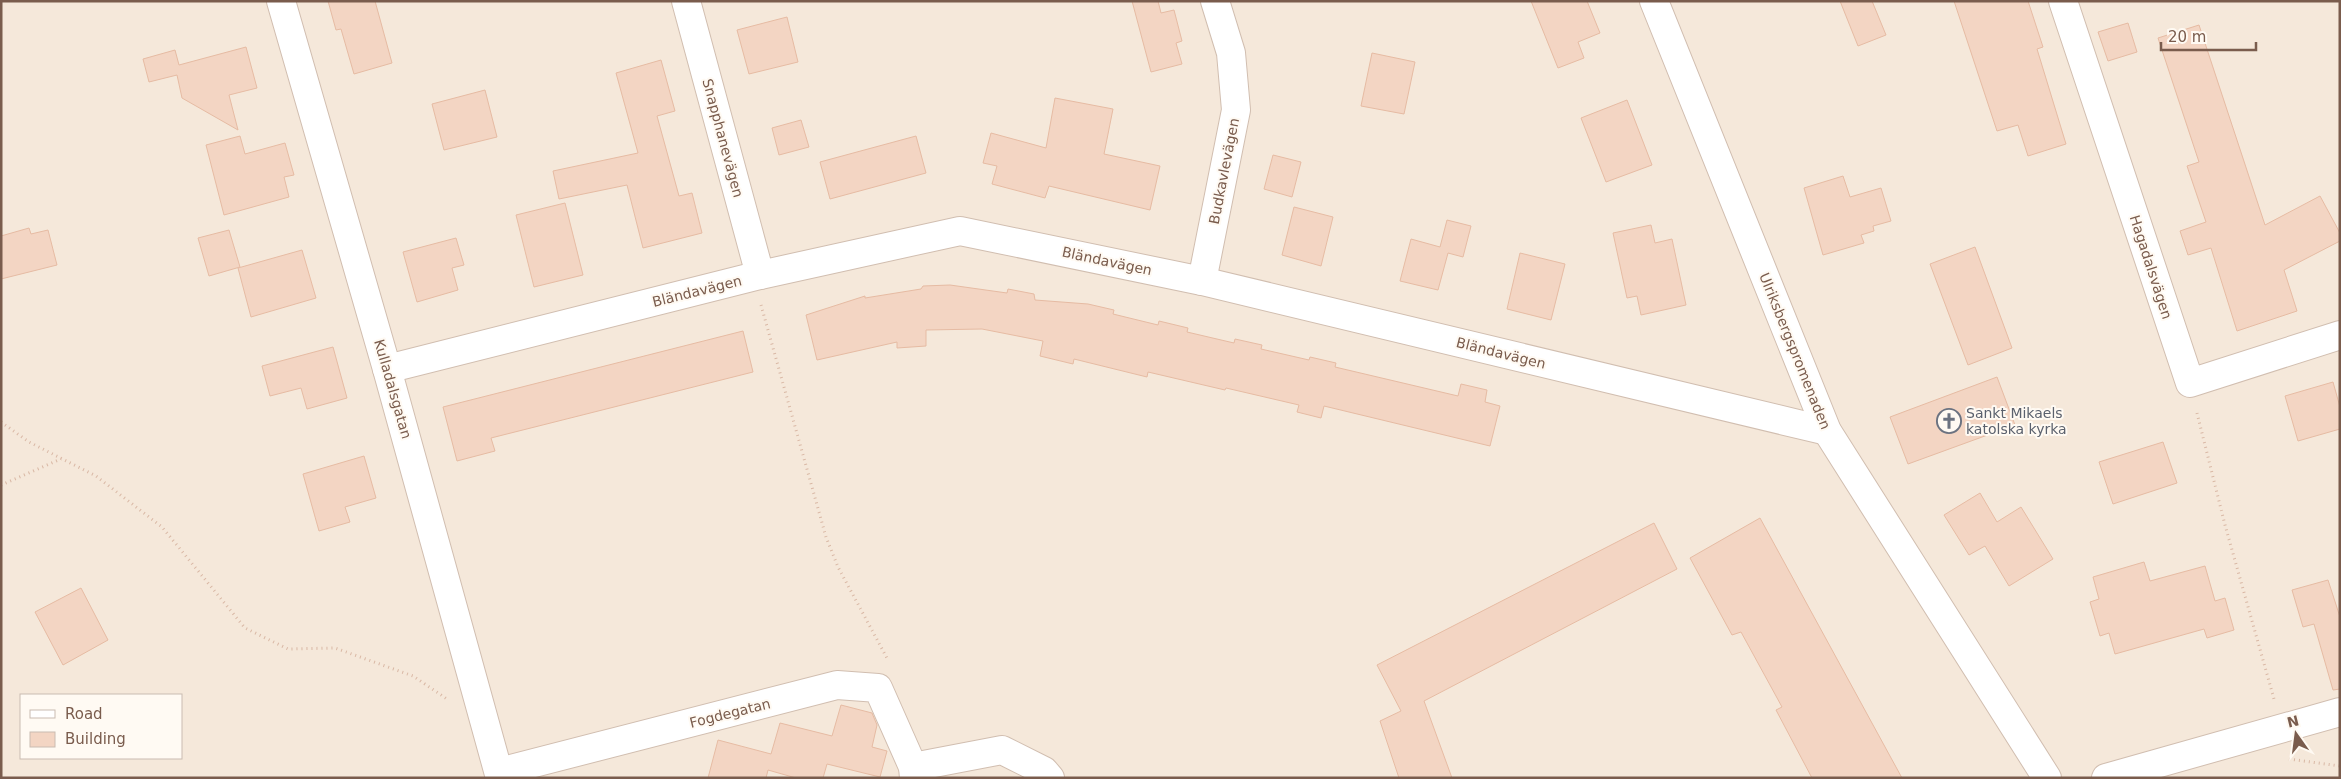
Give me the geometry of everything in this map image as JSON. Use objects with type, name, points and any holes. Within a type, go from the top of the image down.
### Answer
[{"type":"street","name":"Kulladalsgatan","points":[[281,1],[387,369],[500,775]]},
{"type":"street","name":"Snapphanevägen","points":[[686,1],[757,276]]},
{"type":"street","name":"Budkavlevägen","points":[[1202,282],[1236,110],[1231,53],[1215,1]]},
{"type":"street","name":"Ulriksbergspromenaden","points":[[1654,1],[1827,431],[2048,778]]},
{"type":"street","name":"Hagadalsvägen","points":[[2063,1],[2190,383]]},
{"type":"street","name":"Bländavägen","points":[[387,369],[757,276],[960,230],[1202,282],[1827,431]]},
{"type":"street","points":[[2190,383],[2340,335]]},
{"type":"street","name":"Fogdegatan","points":[[500,775],[837,685],[878,688],[914,772],[1002,750],[1044,771],[1050,778]]},
{"type":"street","points":[[2106,778],[2340,712]]},
{"type":"path","points":[[757,276],[826,537],[838,566],[890,663]]},
{"type":"path","points":[[2190,383],[2228,534],[2283,728]]},
{"type":"path","points":[[1,422],[29,442],[96,476],[162,527],[245,628],[288,649],[335,648],[413,676],[486,726]]},
{"type":"path","points":[[1,485],[62,459]]},
{"type":"shaded area","points":[[1,1],[2340,1],[2340,778],[1,778]]},
{"type":"building","points":[[328,1],[375,1],[392,63],[354,74],[341,29],[336,30]]},
{"type":"building","points":[[1132,1],[1158,1],[1161,13],[1174,10],[1182,41],[1176,43],[1182,64],[1151,72]]},
{"type":"building","points":[[1531,1],[1587,1],[1600,33],[1578,42],[1584,58],[1558,68]]},
{"type":"building","points":[[1840,1],[1872,1],[1886,35],[1858,46]]},
{"type":"building","points":[[1954,1],[2028,1],[2043,47],[2037,49],[2066,144],[2028,156],[2018,125],[1997,131]]},
{"type":"building","points":[[787,17],[798,62],[749,74],[737,30]]},
{"type":"building","points":[[2128,23],[2137,52],[2108,61],[2098,32]]},
{"type":"building","points":[[2199,25],[2265,225],[2320,196],[2340,233],[2340,241],[2284,270],[2297,311],[2237,331],[2211,248],[2188,255],[2180,231],[2206,222],[2187,166],[2199,162],[2158,38]]},
{"type":"building","points":[[246,47],[257,88],[229,95],[238,130],[182,98],[177,75],[149,82],[143,59],[175,50],[179,65]]},
{"type":"building","points":[[1372,53],[1415,62],[1404,114],[1361,106]]},
{"type":"building","points":[[661,60],[675,111],[657,116],[679,196],[692,193],[702,233],[643,248],[627,185],[559,199],[553,171],[638,153],[616,73]]},
{"type":"building","points":[[485,90],[497,137],[444,150],[432,104]]},
{"type":"building","points":[[1055,98],[1113,109],[1104,154],[1160,166],[1150,210],[1049,186],[1045,198],[992,184],[997,166],[983,163],[991,133],[1046,148]]},
{"type":"building","points":[[1627,100],[1652,165],[1606,182],[1581,118]]},
{"type":"building","points":[[801,120],[809,147],[779,155],[772,128]]},
{"type":"building","points":[[240,136],[245,154],[285,143],[294,175],[284,177],[289,197],[224,215],[206,145]]},
{"type":"building","points":[[916,136],[926,173],[830,199],[820,162]]},
{"type":"building","points":[[1273,155],[1301,162],[1292,197],[1264,189]]},
{"type":"building","points":[[1843,176],[1850,197],[1881,188],[1891,221],[1873,226],[1874,231],[1861,235],[1864,243],[1823,255],[1804,188]]},
{"type":"building","points":[[565,203],[583,275],[534,287],[516,215]]},
{"type":"building","points":[[1294,207],[1333,217],[1321,266],[1282,255]]},
{"type":"building","points":[[1447,220],[1471,226],[1463,257],[1448,253],[1438,290],[1400,281],[1411,239],[1440,247]]},
{"type":"building","points":[[1651,225],[1655,243],[1672,239],[1686,305],[1641,315],[1637,296],[1627,298],[1613,233]]},
{"type":"building","points":[[29,228],[31,234],[48,230],[57,265],[1,279],[1,236]]},
{"type":"building","points":[[229,230],[240,267],[209,276],[198,238]]},
{"type":"building","points":[[456,238],[464,265],[452,268],[458,290],[417,302],[403,252]]},
{"type":"building","points":[[1975,247],[2012,348],[1968,365],[1930,264]]},
{"type":"building","points":[[302,250],[316,298],[251,317],[238,268]]},
{"type":"building","points":[[1520,253],[1565,264],[1551,320],[1507,309]]},
{"type":"building","points":[[950,285],[1007,293],[1008,289],[1034,294],[1035,300],[1088,304],[1114,310],[1113,314],[1158,325],[1159,321],[1188,328],[1187,332],[1234,343],[1235,339],[1262,345],[1261,349],[1309,360],[1310,357],[1336,363],[1335,367],[1458,396],[1461,384],[1487,390],[1485,402],[1500,406],[1490,446],[1324,406],[1321,418],[1297,412],[1299,405],[1226,388],[1225,390],[1148,372],[1147,377],[1074,359],[1073,364],[1040,356],[1043,341],[982,329],[926,330],[926,346],[897,348],[897,342],[817,360],[806,315],[865,296],[865,298],[921,289],[923,286]]},
{"type":"building","points":[[743,331],[753,372],[491,438],[495,451],[457,461],[443,407]]},
{"type":"building","points":[[333,347],[347,398],[307,409],[301,388],[270,396],[262,366]]},
{"type":"building","points":[[1997,377],[2015,425],[1908,464],[1890,417]]},
{"type":"building","points":[[2333,382],[2340,407],[2340,429],[2298,441],[2285,396]]},
{"type":"building","points":[[2163,442],[2177,483],[2113,504],[2099,462]]},
{"type":"building","points":[[364,456],[376,498],[345,507],[350,522],[319,531],[303,474]]},
{"type":"building","points":[[1980,493],[1997,522],[2021,507],[2053,559],[2009,586],[1985,546],[1969,555],[1944,515]]},
{"type":"building","points":[[1760,518],[1902,778],[1812,778],[1776,710],[1782,707],[1741,632],[1732,635],[1690,558]]},
{"type":"building","points":[[1654,523],[1677,569],[1424,701],[1452,778],[1399,778],[1380,721],[1401,711],[1377,665]]},
{"type":"building","points":[[2144,562],[2150,581],[2205,566],[2215,601],[2225,598],[2234,630],[2207,638],[2204,629],[2115,654],[2109,633],[2100,636],[2090,602],[2099,599],[2093,577]]},
{"type":"building","points":[[2328,580],[2340,617],[2340,689],[2333,690],[2314,624],[2303,627],[2292,590]]},
{"type":"building","points":[[81,588],[108,640],[63,665],[35,612]]},
{"type":"building","points":[[841,705],[872,713],[877,725],[872,747],[887,751],[880,777],[827,764],[823,778],[796,778],[768,770],[766,778],[708,778],[718,740],[771,754],[780,723],[832,736]]},
{"type":"place","name":"Sankt Mikaels katolska kyrka","points":[[1949,421]]}]
